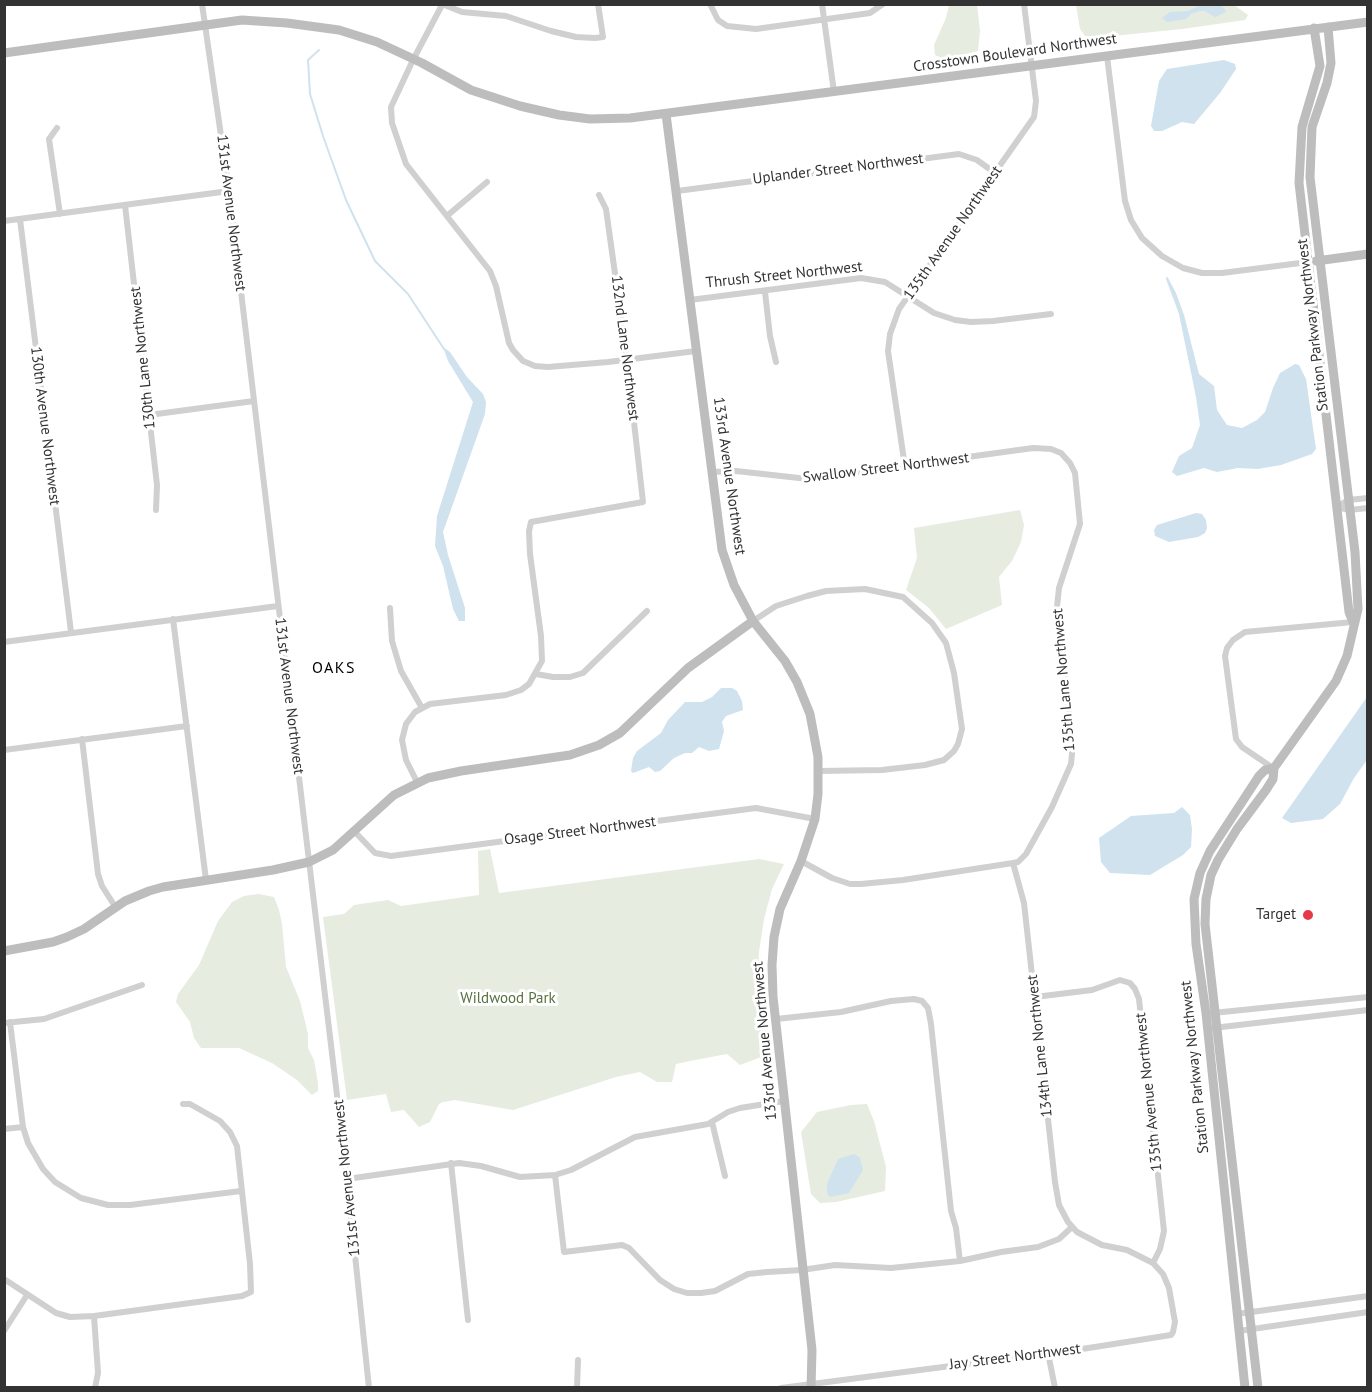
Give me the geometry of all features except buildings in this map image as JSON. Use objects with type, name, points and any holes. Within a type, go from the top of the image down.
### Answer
[{"type":"street","name":"131st Avenue Northwest","points":[[202,4],[229,191],[347,1179],[369,1388]]},
{"type":"street","points":[[598,4],[603,37],[576,37],[506,16],[462,12],[442,5],[391,107],[392,123],[406,164],[490,271],[496,286],[509,343],[520,358],[535,366],[548,367],[696,351]]},
{"type":"street","points":[[710,4],[718,20],[727,26],[756,29],[870,13],[883,4]]},
{"type":"street","points":[[822,4],[834,93]]},
{"type":"street","name":"135th Avenue Northwest","points":[[905,467],[888,351],[890,334],[899,309],[1034,117],[1036,101],[1024,4]]},
{"type":"street","name":"Crosstown Boulevard Northwest","points":[[4,53],[242,20],[287,23],[339,30],[377,42],[471,90],[520,106],[590,119],[666,114],[1368,22]]},
{"type":"street","name":"Station Parkway Northwest","points":[[1245,1388],[1207,1028],[1211,1013],[1206,899],[1211,875],[1237,829],[1273,779],[1274,768],[1336,681],[1347,656],[1353,622],[1358,609],[1358,585],[1310,170],[1312,128],[1331,63],[1328,27]]},
{"type":"street","name":"Station Parkway Northwest","points":[[1314,28],[1320,66],[1302,128],[1299,170],[1349,612],[1353,622]]},
{"type":"street","points":[[1107,56],[1125,201],[1131,220],[1142,238],[1162,256],[1184,268],[1202,273],[1222,273],[1368,254]]},
{"type":"street","points":[[1313,91],[1323,94]]},
{"type":"street","name":"133rd Avenue Northwest","points":[[666,114],[722,550],[734,585],[753,621],[785,661],[801,692],[812,722],[819,771],[814,819],[801,861],[780,909],[771,965],[812,1350],[811,1386]]},
{"type":"street","points":[[57,128],[50,139],[50,146],[60,214]]},
{"type":"street","name":"Uplander Street Northwest","points":[[677,191],[960,154],[977,160],[995,173]]},
{"type":"street","points":[[1299,170],[1310,170]]},
{"type":"street","points":[[448,215],[487,182]]},
{"type":"street","points":[[4,221],[229,191]]},
{"type":"street","name":"132nd Lane Northwest","points":[[536,674],[542,661],[543,648],[530,554],[531,522],[643,502],[627,360],[606,209],[599,195]]},
{"type":"street","name":"130th Lane Northwest","points":[[125,205],[157,485],[156,510]]},
{"type":"street","name":"130th Avenue Northwest","points":[[20,219],[71,632]]},
{"type":"street","name":"Thrush Street Northwest","points":[[690,300],[861,278],[885,282],[934,313],[971,322],[1051,314]]},
{"type":"street","points":[[765,292],[770,336],[776,362]]},
{"type":"street","points":[[149,415],[254,401]]},
{"type":"street","name":"Swallow Street Northwest","points":[[711,472],[736,471],[808,479],[1033,448],[1052,449],[1061,453]]},
{"type":"street","name":"135th Lane Northwest","points":[[1013,863],[1018,862],[1026,854],[1052,807],[1071,764],[1073,744],[1057,607],[1059,588],[1080,524],[1075,473],[1061,453]]},
{"type":"street","points":[[1337,507],[1368,498]]},
{"type":"street","points":[[1349,505],[1368,508]]},
{"type":"street","points":[[4,951],[53,942],[67,937],[149,891],[264,872],[309,862],[333,850],[389,800],[417,782],[442,774],[570,754],[599,745],[620,733],[688,668],[776,606],[826,591],[866,589],[903,597],[938,630],[946,643],[954,673],[962,729],[958,744],[944,760],[925,765],[882,770],[819,771]]},
{"type":"street","points":[[4,642],[278,606]]},
{"type":"street","points":[[390,608],[392,641],[401,671],[422,708]]},
{"type":"street","points":[[417,782],[406,759],[402,740],[406,724],[415,712],[430,704],[506,695],[521,690],[536,674],[570,677],[583,673],[647,611]]},
{"type":"street","points":[[174,619],[206,880]]},
{"type":"street","points":[[1274,768],[1242,747],[1236,739],[1225,656],[1227,648],[1233,640],[1245,632],[1353,622]]},
{"type":"street","points":[[4,750],[187,726]]},
{"type":"street","points":[[82,739],[98,874],[106,894],[116,908]]},
{"type":"street","name":"Station Parkway Northwest","points":[[1258,1388],[1217,1027],[1211,1013],[1196,944],[1194,899],[1200,873],[1210,851],[1259,776],[1265,770],[1274,768]]},
{"type":"street","name":"Osage Street Northwest","points":[[354,832],[375,853],[391,856],[756,808],[814,819]]},
{"type":"street","points":[[801,861],[832,878],[850,884],[903,880],[1013,863]]},
{"type":"street","name":"134th Lane Northwest","points":[[1013,863],[1024,903],[1055,1182],[1059,1205],[1072,1227]]},
{"type":"street","points":[[1196,944],[1208,943]]},
{"type":"street","name":"135th Avenue Northwest","points":[[1035,997],[1092,990],[1109,982],[1120,980],[1130,983],[1135,989],[1139,999],[1164,1231],[1160,1249],[1153,1263]]},
{"type":"street","points":[[142,985],[44,1019],[7,1023],[23,1127],[28,1143],[43,1169],[55,1182],[81,1198],[108,1205],[130,1205],[241,1191]]},
{"type":"street","points":[[1211,1013],[1368,997]]},
{"type":"street","points":[[776,1019],[841,1012],[914,999],[922,1001],[928,1008],[951,1212],[956,1228],[960,1262]]},
{"type":"street","points":[[1207,1028],[1368,1010]]},
{"type":"street","points":[[347,1179],[451,1163],[481,1166],[520,1176],[555,1176],[635,1137],[678,1131],[712,1122],[740,1108],[784,1101]]},
{"type":"street","points":[[4,1280],[56,1313],[70,1317],[94,1316],[242,1296],[251,1292],[237,1146],[230,1132],[220,1121],[189,1104],[183,1104]]},
{"type":"street","points":[[712,1122],[725,1176]]},
{"type":"street","points":[[4,1129],[23,1127]]},
{"type":"street","points":[[451,1163],[468,1320]]},
{"type":"street","points":[[555,1176],[564,1252],[622,1245],[629,1248],[660,1280],[674,1289],[687,1293],[715,1291],[748,1274],[835,1265],[891,1268],[960,1262],[1001,1252],[1038,1247],[1059,1239],[1072,1227],[1095,1241],[1127,1250],[1153,1263]]},
{"type":"street","name":"Jay Street Northwest","points":[[781,1388],[811,1386],[1171,1335],[1175,1322],[1173,1303],[1163,1274],[1153,1263]]},
{"type":"street","points":[[4,1332],[27,1295]]},
{"type":"street","points":[[1237,1314],[1368,1296]]},
{"type":"street","points":[[1239,1331],[1368,1312]]},
{"type":"street","points":[[94,1316],[98,1372],[95,1388]]},
{"type":"street","points":[[1048,1353],[1055,1388]]},
{"type":"street","points":[[577,1388],[578,1360]]},
{"type":"green space","points":[[949,5],[977,5],[980,31],[978,51],[946,60],[935,55],[934,45]]},
{"type":"green space","points":[[1076,5],[1234,5],[1248,15],[1245,20],[1182,29],[1113,36],[1085,36],[1080,29]]},
{"type":"green space","points":[[1020,510],[1024,525],[1021,542],[1012,561],[999,577],[1002,605],[946,629],[929,608],[906,590],[917,558],[914,528]]},
{"type":"green space","name":"Wildwood Park","points":[[490,849],[499,893],[759,859],[784,864],[772,889],[759,952],[758,981],[765,1047],[760,1048],[761,1057],[740,1065],[727,1054],[690,1061],[676,1064],[672,1082],[657,1082],[640,1072],[616,1077],[513,1110],[455,1100],[443,1102],[439,1104],[430,1122],[419,1127],[404,1110],[391,1112],[386,1094],[347,1100],[323,917],[344,914],[354,905],[388,900],[401,906],[479,895],[478,851]]},
{"type":"green space","points":[[259,894],[274,897],[279,910],[286,967],[300,1001],[308,1034],[308,1048],[314,1060],[318,1091],[312,1095],[297,1080],[272,1063],[239,1048],[201,1048],[194,1038],[190,1022],[176,1002],[178,994],[199,965],[218,921],[232,902],[244,896]]},
{"type":"green space","points":[[867,1104],[886,1167],[885,1191],[836,1202],[820,1203],[811,1194],[801,1132],[817,1112]]},
{"type":"water","points":[[1201,5],[1218,5],[1226,12],[1215,17],[1205,11],[1200,11],[1191,14],[1186,19],[1167,22],[1162,18],[1170,12],[1188,11]]},
{"type":"water","points":[[1224,60],[1235,64],[1236,69],[1220,93],[1194,124],[1182,122],[1162,131],[1154,131],[1151,126],[1159,81],[1167,69]]},
{"type":"water","points":[[1167,276],[1184,315],[1199,374],[1214,386],[1217,410],[1227,425],[1242,428],[1257,420],[1265,412],[1280,373],[1295,364],[1299,365],[1306,379],[1316,449],[1312,454],[1281,465],[1258,469],[1238,468],[1217,472],[1204,468],[1177,476],[1172,472],[1179,456],[1192,448],[1200,425],[1179,314],[1166,279]]},
{"type":"water","points":[[443,347],[450,352],[467,377],[483,394],[486,402],[485,414],[443,532],[465,608],[465,621],[459,621],[453,609],[443,566],[435,546],[437,516],[473,402],[448,361]]},
{"type":"water","points":[[1196,513],[1202,514],[1207,528],[1205,533],[1198,537],[1169,542],[1155,536],[1154,530],[1157,525]]},
{"type":"water","points":[[721,688],[732,688],[737,691],[743,710],[726,716],[722,722],[724,731],[719,749],[709,751],[699,747],[692,753],[685,753],[674,758],[660,771],[655,772],[649,767],[633,773],[631,771],[633,758],[637,751],[661,733],[668,720],[685,702],[702,702],[712,697]]},
{"type":"water","points":[[1367,697],[1367,760],[1340,804],[1323,819],[1291,823],[1282,818]]},
{"type":"water","points":[[1182,807],[1190,815],[1192,829],[1191,847],[1183,855],[1150,875],[1110,873],[1101,862],[1099,838],[1131,816],[1174,813]]},
{"type":"water","points":[[854,1154],[860,1158],[863,1170],[849,1193],[830,1197],[827,1193],[827,1184],[838,1159]]},
{"type":"waterway","points":[[319,50],[308,60],[310,94],[346,200],[375,261],[408,294],[444,349]]},
{"type":"place","name":"Target","points":[[1308,915]]},
{"type":"district","name":"OAKS","points":[[334,668]]}]
